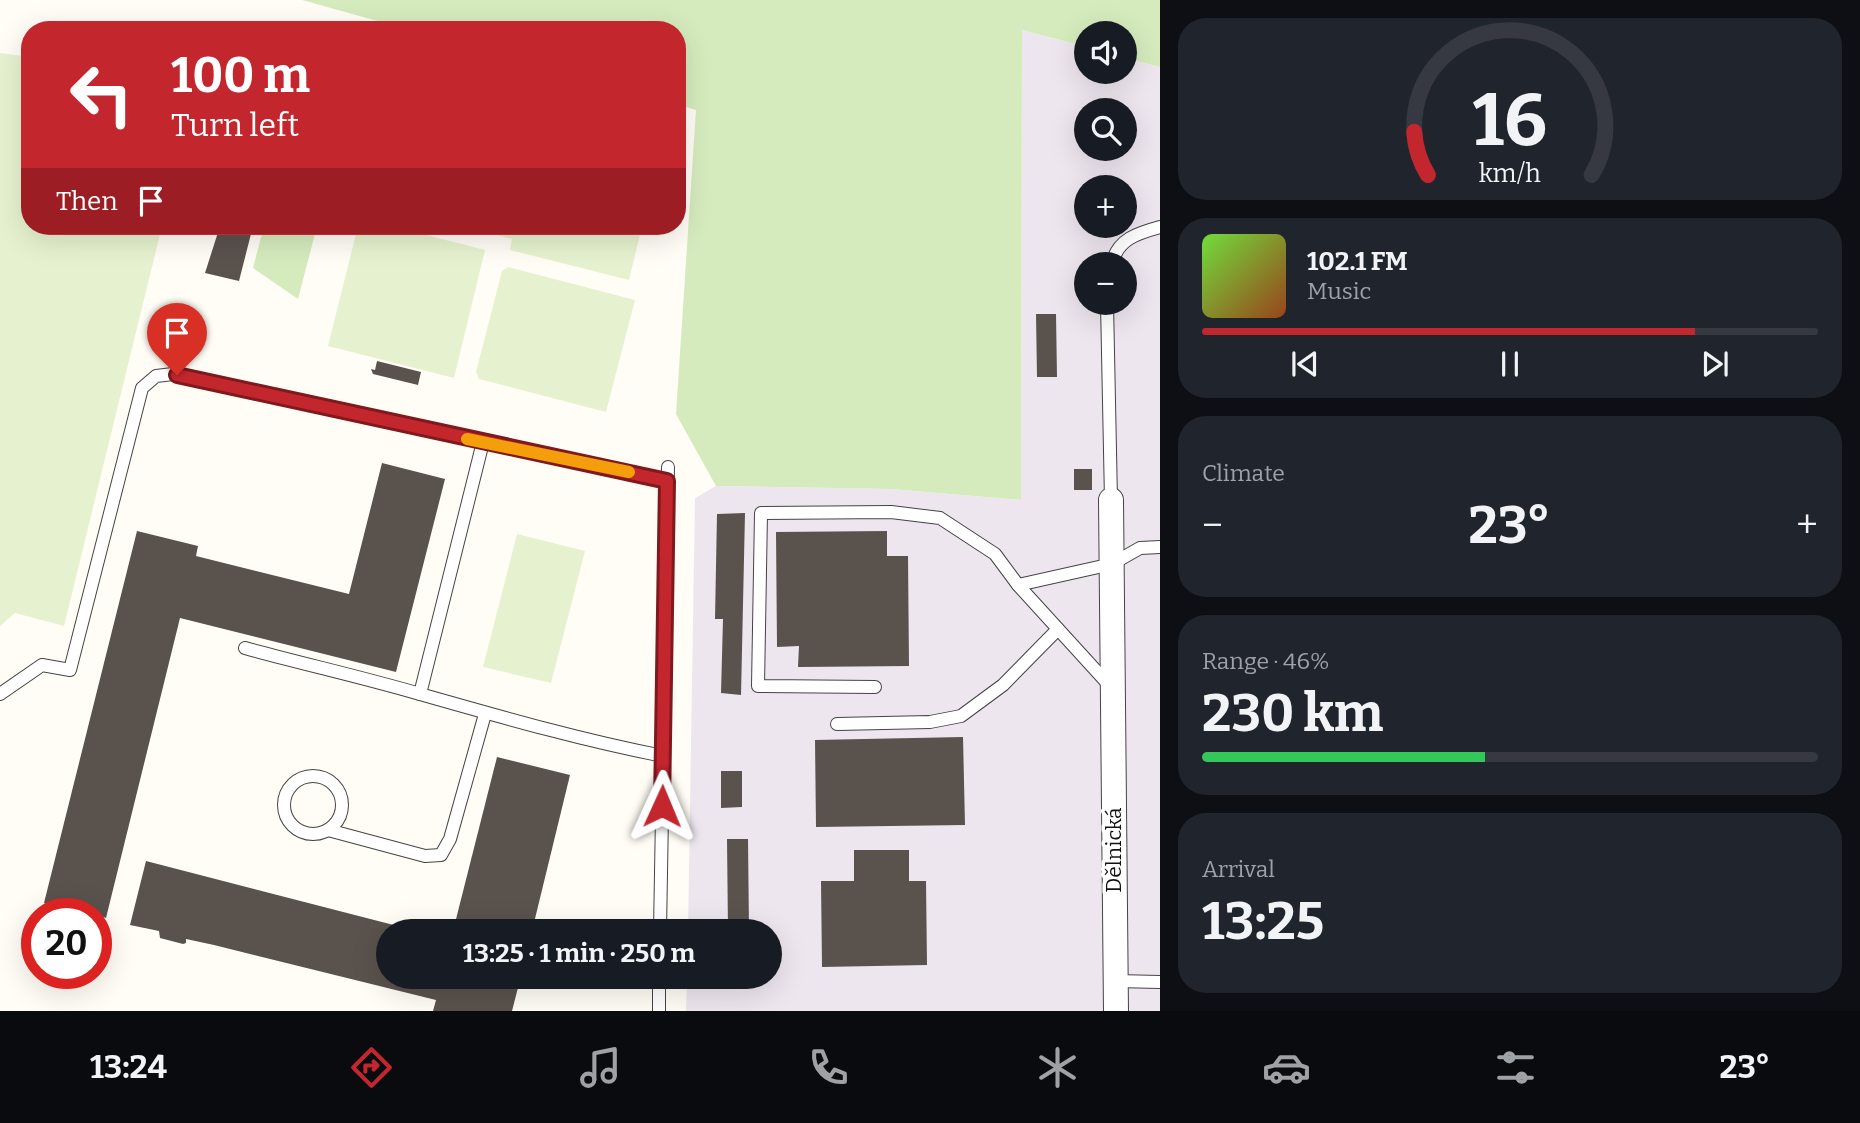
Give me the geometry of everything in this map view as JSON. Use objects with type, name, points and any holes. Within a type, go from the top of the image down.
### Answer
[{"type":"street","name":"Dělnická","points":[[1111,500],[1116,1011]]},
{"type":"lane","points":[[1117,252],[1130,236],[1160,227]]},
{"type":"lane","points":[[1107,315],[1111,500]]},
{"type":"lane","points":[[0,694],[42,665],[70,670],[142,388],[156,376],[173,374],[667,481]]},
{"type":"lane","points":[[420,694],[484,442]]},
{"type":"lane","points":[[660,919],[668,467]]},
{"type":"lane","points":[[875,687],[758,685],[761,513],[891,512],[940,518],[995,554],[1018,585],[1113,689]]},
{"type":"lane","points":[[1018,585],[1112,564],[1140,548],[1160,547]]},
{"type":"lane","points":[[837,723],[930,722],[961,716],[1003,685],[1058,629]]},
{"type":"lane","points":[[245,648],[485,714],[663,756]]},
{"type":"lane","points":[[328,830],[340,816],[342,798],[338,789],[324,777],[306,776],[298,779],[290,786],[283,805],[285,815],[299,831],[318,834],[328,830],[425,856],[441,855],[450,839],[485,714]]},
{"type":"lane","points":[[1115,981],[1160,982]]},
{"type":"lane","points":[[659,989],[659,1011]]},
{"type":"shaded area","points":[[1022,30],[1074,44],[1074,84],[1137,84],[1137,61],[1160,67],[1160,1011],[686,1011],[687,989],[782,989],[782,919],[688,919],[695,498],[716,486],[891,489],[1021,500]]},
{"type":"green space","points":[[302,0],[1160,0],[1160,67],[1137,61],[1137,21],[1074,21],[1074,44],[1022,30],[1021,500],[891,489],[716,486],[676,414],[696,110],[686,107],[686,21],[378,21]]},
{"type":"green space","points":[[0,53],[21,56],[21,235],[160,235],[64,626],[15,613],[0,626]]},
{"type":"green space","points":[[262,235],[315,235],[298,299],[253,268]]},
{"type":"green space","points":[[356,235],[426,235],[485,250],[454,378],[328,346]]},
{"type":"green space","points":[[496,235],[640,235],[629,280],[510,250],[512,239]]},
{"type":"green space","points":[[508,267],[635,300],[606,412],[479,379],[476,372],[502,271]]},
{"type":"green space","points":[[517,534],[585,551],[551,683],[483,667]]},
{"type":"building","points":[[217,235],[251,235],[239,281],[205,273]]},
{"type":"building","points":[[1036,314],[1056,314],[1057,377],[1037,377]]},
{"type":"building","points":[[377,361],[421,372],[418,385],[373,374],[371,369],[375,370]]},
{"type":"building","points":[[382,463],[445,479],[396,672],[180,618],[111,898],[45,898],[137,531],[198,546],[196,556],[349,594]]},
{"type":"building","points":[[1074,469],[1092,469],[1092,490],[1074,490]]},
{"type":"building","points":[[745,513],[741,695],[721,693],[723,619],[715,619],[717,514]]},
{"type":"building","points":[[887,531],[887,556],[908,556],[909,666],[798,667],[799,646],[777,647],[776,532]]},
{"type":"building","points":[[963,737],[965,825],[816,827],[815,740]]},
{"type":"building","points":[[497,757],[570,775],[535,919],[456,919]]},
{"type":"building","points":[[721,771],[742,771],[742,807],[721,808]]},
{"type":"building","points":[[727,839],[748,839],[749,919],[728,919]]},
{"type":"building","points":[[854,850],[909,850],[909,881],[926,881],[927,965],[822,967],[821,881],[854,881]]},
{"type":"building","points":[[146,861],[376,920],[376,985],[186,939],[183,944],[160,938],[159,931],[130,925]]},
{"type":"building","points":[[392,989],[518,989],[512,1011],[433,1011],[436,1000]]},
{"type":"slow traffic","points":[[467,439],[629,472]]},
{"type":"route","points":[[177,375],[667,481],[662,806]]}]
